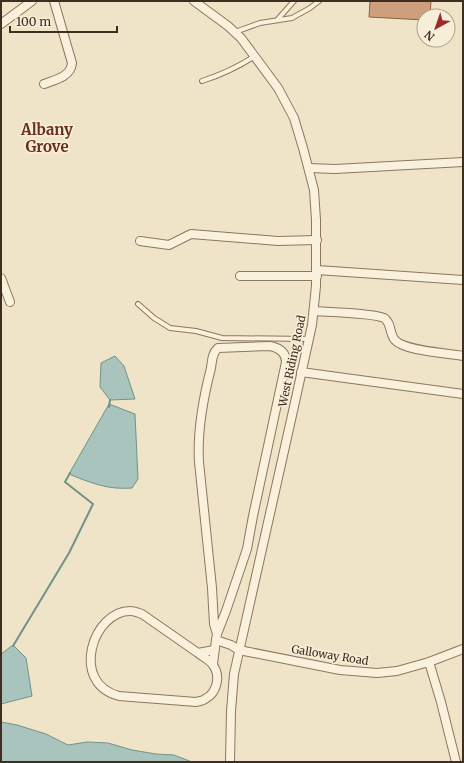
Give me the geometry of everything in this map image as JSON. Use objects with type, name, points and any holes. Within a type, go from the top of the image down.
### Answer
[{"type":"street","points":[[1,24],[32,1]]},
{"type":"street","points":[[44,84],[66,74],[72,63],[54,1]]},
{"type":"street","name":"West Riding Road","points":[[194,1],[235,32],[255,56],[278,88],[288,105],[294,118],[309,168],[315,203],[317,240],[317,273],[314,311],[234,674],[232,690],[230,762]]},
{"type":"street","points":[[309,168],[335,169],[463,162]]},
{"type":"street","points":[[140,241],[166,245],[192,234],[278,241],[317,240]]},
{"type":"street","points":[[240,276],[317,273],[463,280]]},
{"type":"street","points":[[1,278],[10,302]]},
{"type":"street","points":[[314,311],[380,317],[387,321],[393,339],[402,346],[463,356]]},
{"type":"street","points":[[213,664],[216,637],[247,549],[286,362],[284,353],[276,347],[218,348],[214,354],[204,394],[198,455],[216,637]]},
{"type":"street","points":[[301,372],[463,394]]},
{"type":"street","points":[[132,611],[142,614],[198,653],[213,664],[216,670],[217,682],[213,692],[206,699],[196,702],[113,694],[96,680],[90,665],[90,654],[101,628],[108,619],[122,612],[132,611]]},
{"type":"street","name":"Galloway Road","points":[[216,637],[231,644],[239,650],[340,670],[360,672],[386,673],[429,662],[463,649]]},
{"type":"street","points":[[198,653],[214,650]]},
{"type":"street","points":[[429,662],[456,762]]},
{"type":"lane","points":[[278,20],[294,1]]},
{"type":"lane","points":[[235,32],[260,23],[292,18],[319,1]]},
{"type":"lane","points":[[202,81],[214,78],[255,56]]},
{"type":"lane","points":[[138,304],[154,318],[170,328],[196,331],[222,338],[308,339]]},
{"type":"water","points":[[115,356],[124,366],[135,399],[110,400],[100,387],[101,363]]},
{"type":"water","points":[[109,404],[135,414],[138,479],[132,488],[107,487],[69,474]]},
{"type":"water","points":[[13,645],[26,658],[32,696],[1,704],[1,654]]},
{"type":"water","points":[[1,722],[17,725],[46,734],[68,745],[87,742],[108,743],[132,750],[174,755],[192,762],[1,762]]},
{"type":"building","points":[[370,1],[431,1],[431,8],[416,8],[416,20],[369,17]]},
{"type":"waterway","points":[[109,407],[110,400]]},
{"type":"waterway","points":[[13,646],[69,553],[93,504],[65,482],[70,473]]},
{"type":"district","name":"Albany Grove","points":[[47,138]]}]
